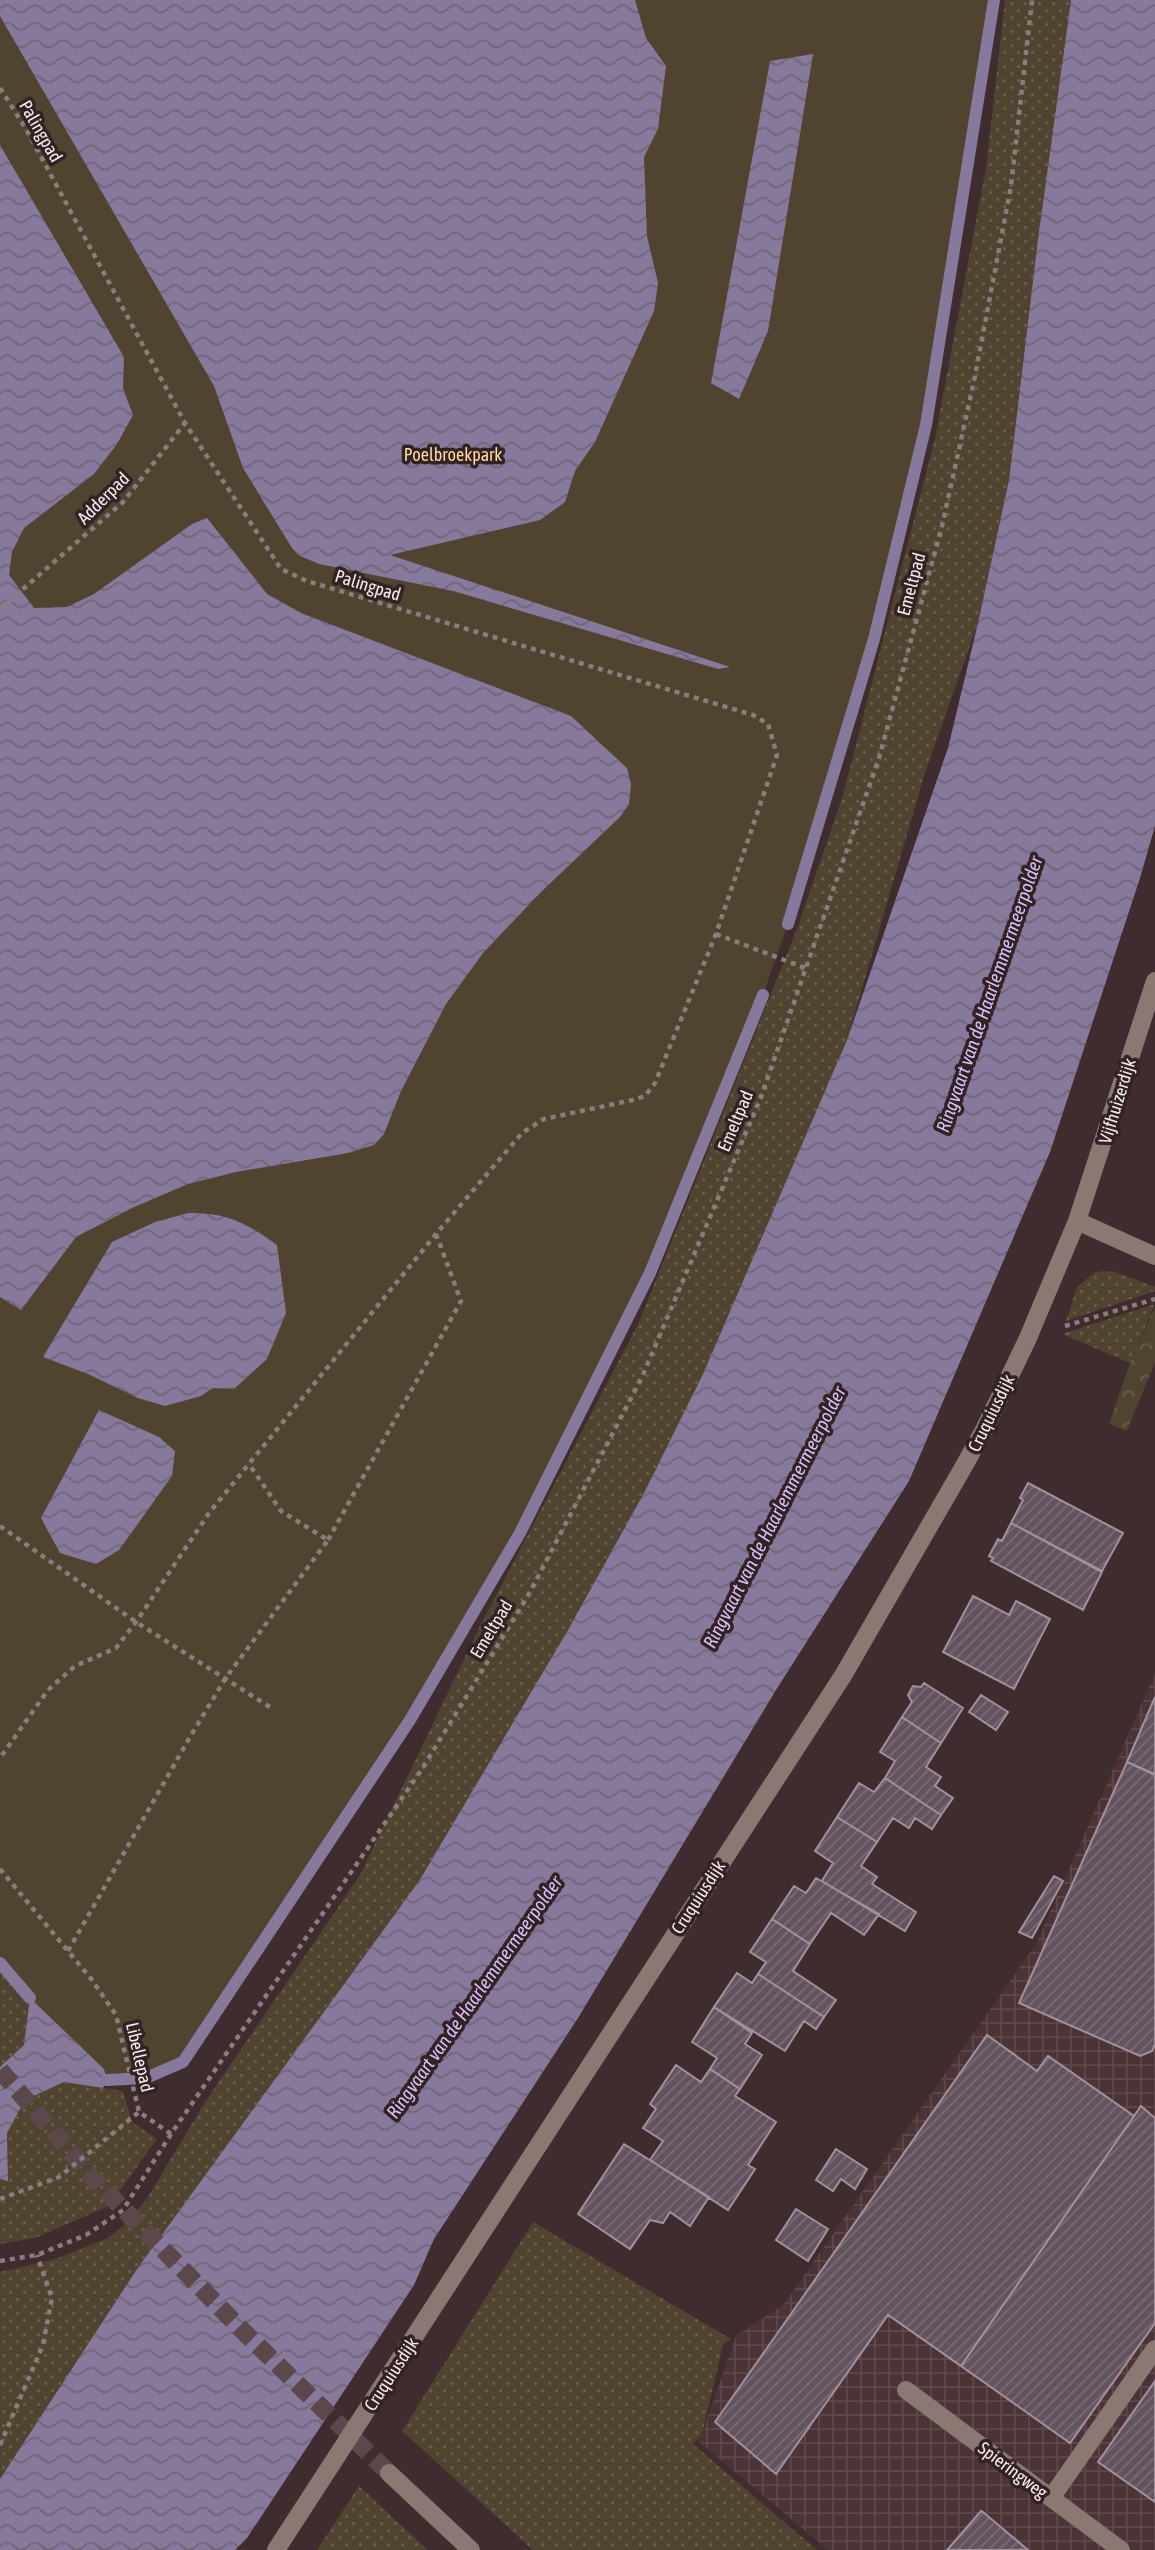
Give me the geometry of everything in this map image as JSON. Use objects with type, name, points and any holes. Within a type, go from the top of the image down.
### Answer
[{"type":"street","name":"Vijfhuizerdijk","points":[[1077,1221],[1155,981]]},
{"type":"street","points":[[1077,1221],[1155,1256]]},
{"type":"street","name":"Cruquiusdijk","points":[[276,2550],[844,1674],[985,1429],[1028,1338],[1077,1221]]},
{"type":"street","points":[[1051,2498],[1155,2349]]},
{"type":"street","name":"Spieringweg","points":[[906,2390],[1121,2550]]},
{"type":"street","points":[[389,2473],[471,2550]]},
{"type":"path","name":"Emeltpad","points":[[171,2134],[422,1769],[529,1594],[642,1377],[761,1097],[879,758],[942,526],[975,381],[1011,186],[1032,0]]},
{"type":"path","name":"Palingpad","points":[[0,88],[26,129],[185,423],[281,569],[307,581],[753,715],[768,724],[777,755],[716,934]]},
{"type":"path","name":"Adderpad","points":[[0,609],[123,502],[185,423]]},
{"type":"path","points":[[0,1758],[48,1690],[75,1666],[116,1648],[209,1513],[436,1234],[522,1133],[544,1119],[645,1096],[655,1083],[716,934],[805,968]]},
{"type":"path","points":[[68,1951],[225,1679],[327,1540],[461,1301],[436,1234]]},
{"type":"path","points":[[1028,1338],[1155,1299]]},
{"type":"path","points":[[249,1464],[281,1511],[327,1540]]},
{"type":"path","points":[[0,1526],[136,1622],[273,1709]]},
{"type":"path","name":"Libellepad","points":[[0,1869],[68,1951],[116,2015],[139,2112],[171,2134]]},
{"type":"path","points":[[0,2199],[59,2177],[139,2112]]},
{"type":"path","points":[[0,2261],[37,2255],[86,2235],[123,2210],[171,2134]]},
{"type":"path","points":[[0,2445],[43,2345],[52,2298],[37,2255]]},
{"type":"shaded area","points":[[1155,1674],[1155,2550],[828,2550],[697,2440],[702,2434],[736,2336],[784,2304],[1036,1944]]},
{"type":"green space","name":"Poelbroekpark","points":[[0,0],[994,0],[926,425],[874,639],[788,924],[763,995],[650,1273],[520,1533],[410,1720],[183,2062],[107,2080],[30,1998],[0,1961]]},
{"type":"green space","points":[[1005,0],[1071,0],[1038,239],[1009,480],[978,623],[925,773],[847,1040],[703,1374],[645,1491],[568,1630],[419,1881],[137,2269],[0,2479],[0,2272],[56,2259],[108,2238],[123,2226],[146,2200],[205,2102],[360,1875],[479,1628],[639,1322],[797,929],[843,795],[935,438],[986,168]]},
{"type":"green space","points":[[1113,1271],[1155,1287],[1155,1291],[1066,1321],[1077,1287],[1095,1272]]},
{"type":"green space","points":[[1155,1304],[1130,1363],[1062,1334]]},
{"type":"green space","points":[[1155,1307],[1155,1362],[1127,1431],[1109,1424],[1130,1363]]},
{"type":"green space","points":[[0,1877],[31,1998],[24,2046],[0,2067]]},
{"type":"green space","points":[[64,2082],[123,2091],[132,2122],[157,2139],[109,2206],[35,2238],[0,2244],[0,2179],[8,2180],[7,2133],[25,2100]]},
{"type":"green space","points":[[533,2222],[731,2339],[723,2345],[702,2434],[693,2444],[817,2550],[533,2550],[402,2431]]},
{"type":"green space","points":[[359,2486],[428,2550],[317,2550]]},
{"type":"water","points":[[0,0],[635,0],[646,38],[666,66],[658,129],[644,157],[647,236],[658,283],[654,311],[595,442],[575,471],[565,502],[540,520],[390,555],[730,667],[718,669],[453,591],[319,564],[298,555],[243,468],[214,386],[0,16]]},
{"type":"water","name":"Ringvaart van de Haarlemmermeerpolder","points":[[1071,0],[1155,0],[1155,826],[1050,1152],[909,1481],[776,1690],[578,2018],[434,2239],[414,2285],[247,2538],[235,2550],[0,2550],[0,2479],[137,2269],[419,1881],[568,1630],[645,1491],[703,1374],[847,1040],[948,748],[1009,480],[1038,239]]},
{"type":"water","points":[[813,54],[768,331],[739,399],[711,383],[770,61]]},
{"type":"water","points":[[0,145],[124,357],[123,388],[133,415],[117,444],[94,474],[24,528],[12,552],[9,575],[34,608],[67,607],[94,594],[192,524],[207,518],[267,594],[301,613],[571,716],[627,768],[631,784],[629,804],[620,817],[541,892],[483,953],[446,1004],[401,1091],[384,1134],[374,1145],[348,1153],[236,1172],[188,1184],[132,1208],[76,1237],[21,1310],[0,1297]]},
{"type":"water","points":[[188,1213],[214,1214],[236,1220],[277,1245],[286,1313],[267,1359],[234,1389],[213,1388],[201,1396],[165,1406],[138,1398],[88,1374],[43,1357],[112,1242],[155,1222]]},
{"type":"water","points":[[99,1410],[159,1437],[175,1451],[172,1476],[119,1550],[96,1564],[60,1553],[41,1518]]},
{"type":"water","points":[[30,1998],[104,2069],[107,2080],[103,2088],[64,2082],[25,2100],[7,2133],[8,2181],[0,2179],[0,2067],[24,2045]]},
{"type":"building","points":[[1028,1483],[1123,1533],[1102,1571],[1011,1523]]},
{"type":"building","points":[[1011,1523],[1102,1572],[1083,1610],[991,1561],[993,1558],[989,1556],[998,1539],[1002,1541]]},
{"type":"building","points":[[973,1596],[1009,1615],[1016,1601],[1050,1619],[1014,1689],[943,1652]]},
{"type":"building","points":[[924,1683],[963,1708],[941,1743],[902,1717],[912,1702],[908,1695],[913,1686],[921,1687]]},
{"type":"building","points":[[981,1695],[1008,1712],[996,1730],[969,1712]]},
{"type":"building","points":[[1155,1697],[1155,1774],[1127,1762]]},
{"type":"building","points":[[902,1717],[941,1743],[926,1767],[941,1777],[935,1786],[953,1798],[941,1815],[885,1778],[895,1761],[880,1752]]},
{"type":"building","points":[[1127,1762],[1155,1775],[1155,2044],[1152,2051],[1140,2056],[1019,2003]]},
{"type":"building","points":[[885,1778],[941,1815],[932,1829],[915,1818],[909,1828],[893,1818],[877,1842],[837,1817],[859,1783],[874,1792]]},
{"type":"building","points":[[837,1817],[877,1842],[861,1866],[877,1877],[872,1884],[916,1912],[905,1931],[822,1881],[833,1863],[815,1851]]},
{"type":"building","points":[[1054,1876],[1063,1881],[1032,1938],[1019,1932]]},
{"type":"building","points":[[816,1878],[879,1914],[864,1935],[831,1913],[810,1944],[772,1919],[794,1886],[806,1893]]},
{"type":"building","points":[[772,1919],[810,1944],[793,1971],[836,2000],[824,2017],[758,1974],[766,1962],[750,1952]]},
{"type":"building","points":[[737,1973],[752,1983],[758,1974],[824,2017],[816,2029],[804,2021],[785,2051],[714,2007]]},
{"type":"building","points":[[714,2007],[752,2033],[745,2044],[762,2055],[740,2089],[710,2069],[717,2058],[692,2042]]},
{"type":"building","points":[[987,2035],[1037,2071],[1048,2056],[1134,2116],[961,2366],[888,2315],[776,2474],[715,2422]]},
{"type":"building","points":[[676,2065],[701,2082],[710,2069],[740,2089],[735,2096],[776,2122],[748,2165],[755,2169],[728,2210],[650,2160],[663,2141],[643,2128],[656,2109],[650,2104]]},
{"type":"building","points":[[1141,2106],[1155,2118],[1155,2323],[1070,2443],[961,2366]]},
{"type":"building","points":[[624,2144],[709,2197],[690,2226],[670,2212],[663,2223],[650,2220],[630,2249],[578,2214]]},
{"type":"building","points":[[836,2149],[867,2169],[855,2189],[841,2179],[833,2191],[816,2180]]},
{"type":"building","points":[[796,2209],[828,2229],[808,2261],[776,2240]]},
{"type":"building","points":[[1155,2381],[1155,2502],[1098,2462]]},
{"type":"building","points":[[981,2511],[983,2512],[1028,2550],[947,2550]]},
{"type":"waterway","points":[[788,924],[874,639],[926,425],[994,0]]},
{"type":"waterway","points":[[107,2080],[146,2078],[183,2062],[410,1720],[520,1533],[650,1273],[763,995]]},
{"type":"waterway","points":[[0,1963],[30,1998]]},
{"type":"tunnel","points":[[0,2070],[92,2177],[244,2332],[389,2473]]}]
